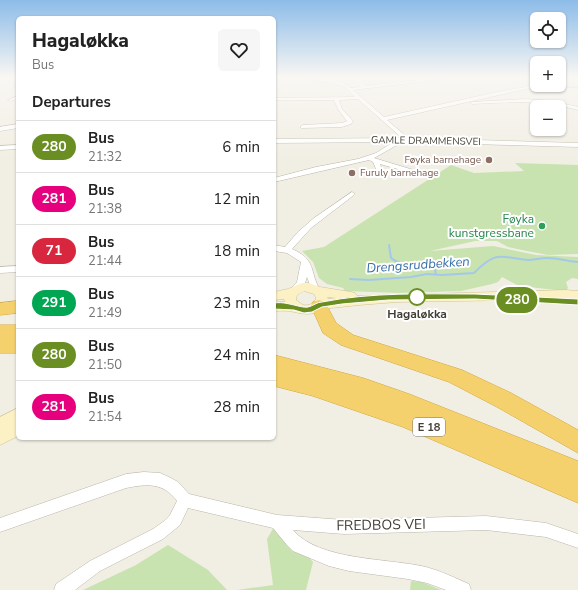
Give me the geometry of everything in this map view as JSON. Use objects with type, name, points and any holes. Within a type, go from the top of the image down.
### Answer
[{"type":"highway","points":[[321,306],[347,340],[454,376],[480,387],[578,442]]},
{"type":"highway","points":[[0,309],[16,307]]},
{"type":"highway","points":[[0,332],[16,332]]},
{"type":"highway","points":[[0,346],[16,346]]},
{"type":"highway","name":"E 18","points":[[276,364],[363,387],[409,403],[578,473]]},
{"type":"highway","name":"E 18","points":[[276,378],[326,391],[407,418],[578,491]]},
{"type":"main road","points":[[276,295],[302,287],[321,306]]},
{"type":"main road","points":[[293,291],[290,300],[294,307]]},
{"type":"main road","points":[[475,297],[518,294],[578,295]]},
{"type":"main road","points":[[276,306],[294,307],[309,310],[321,306],[374,298],[475,297],[578,302]]},
{"type":"main road","points":[[0,425],[16,416]]},
{"type":"main road","points":[[0,437],[16,428]]},
{"type":"street","points":[[303,127],[342,125],[349,123],[350,121],[339,106]]},
{"type":"street","points":[[368,106],[407,140]]},
{"type":"street","points":[[383,119],[444,106]]},
{"type":"street","points":[[565,106],[578,109]]},
{"type":"street","points":[[0,129],[16,126]]},
{"type":"street","points":[[374,160],[395,144],[394,140]]},
{"type":"street","name":"GAMLE DRAMMENSVEI","points":[[276,141],[407,140],[578,145]]},
{"type":"street","points":[[0,148],[16,147]]},
{"type":"street","points":[[374,160],[381,175]]},
{"type":"street","points":[[276,179],[320,168],[374,160],[428,176]]},
{"type":"street","points":[[286,250],[317,220],[352,194]]},
{"type":"street","points":[[276,248],[286,250],[295,254],[308,266],[312,283],[321,306]]},
{"type":"street","points":[[293,291],[301,283],[305,263]]},
{"type":"street","points":[[0,270],[16,269]]},
{"type":"street","points":[[0,525],[126,481],[142,478],[156,478],[168,482],[177,489],[185,500],[175,520],[168,527],[95,566],[62,590]]},
{"type":"street","name":"FREDBOS VEI","points":[[185,500],[277,522],[344,527],[486,523],[546,530],[578,541]]},
{"type":"street","points":[[277,522],[297,545],[321,556],[341,562],[428,575],[452,583],[463,590]]},
{"type":"green space","points":[[515,163],[578,165],[578,254],[548,255],[508,247],[497,241],[475,241],[430,251],[493,246],[536,255],[578,257],[578,279],[572,278],[566,282],[568,288],[566,291],[519,286],[502,277],[498,282],[461,291],[399,293],[345,291],[343,288],[327,284],[319,278],[313,262],[302,251],[324,247],[451,165],[474,173],[524,171]]},
{"type":"green space","points":[[277,522],[313,562],[306,590],[237,590],[273,585],[267,539]]},
{"type":"green space","points":[[168,545],[208,570],[227,590],[83,590],[136,565]]},
{"type":"green space","points":[[411,581],[422,582],[441,590],[410,590]]},
{"type":"waterway","points":[[389,245],[391,258],[401,263],[423,262],[429,264],[434,266],[436,274]]},
{"type":"waterway","name":"Drengsrudbekken","points":[[350,279],[369,280],[411,277],[427,274],[442,275],[474,273],[488,261],[499,257],[528,260],[551,258],[578,262]]},
{"type":"bus line","name":"280","points":[[276,306],[294,307],[309,310],[320,305],[374,298],[475,297],[578,302]]},
{"type":"place","name":"Føyka barnehage","points":[[489,160]]},
{"type":"place","name":"Furuly barnehage","points":[[352,173]]},
{"type":"place","name":"Føyka kunstgressbane","points":[[542,226]]},
{"type":"place","name":"Hagaløkka","points":[[417,297]]}]
